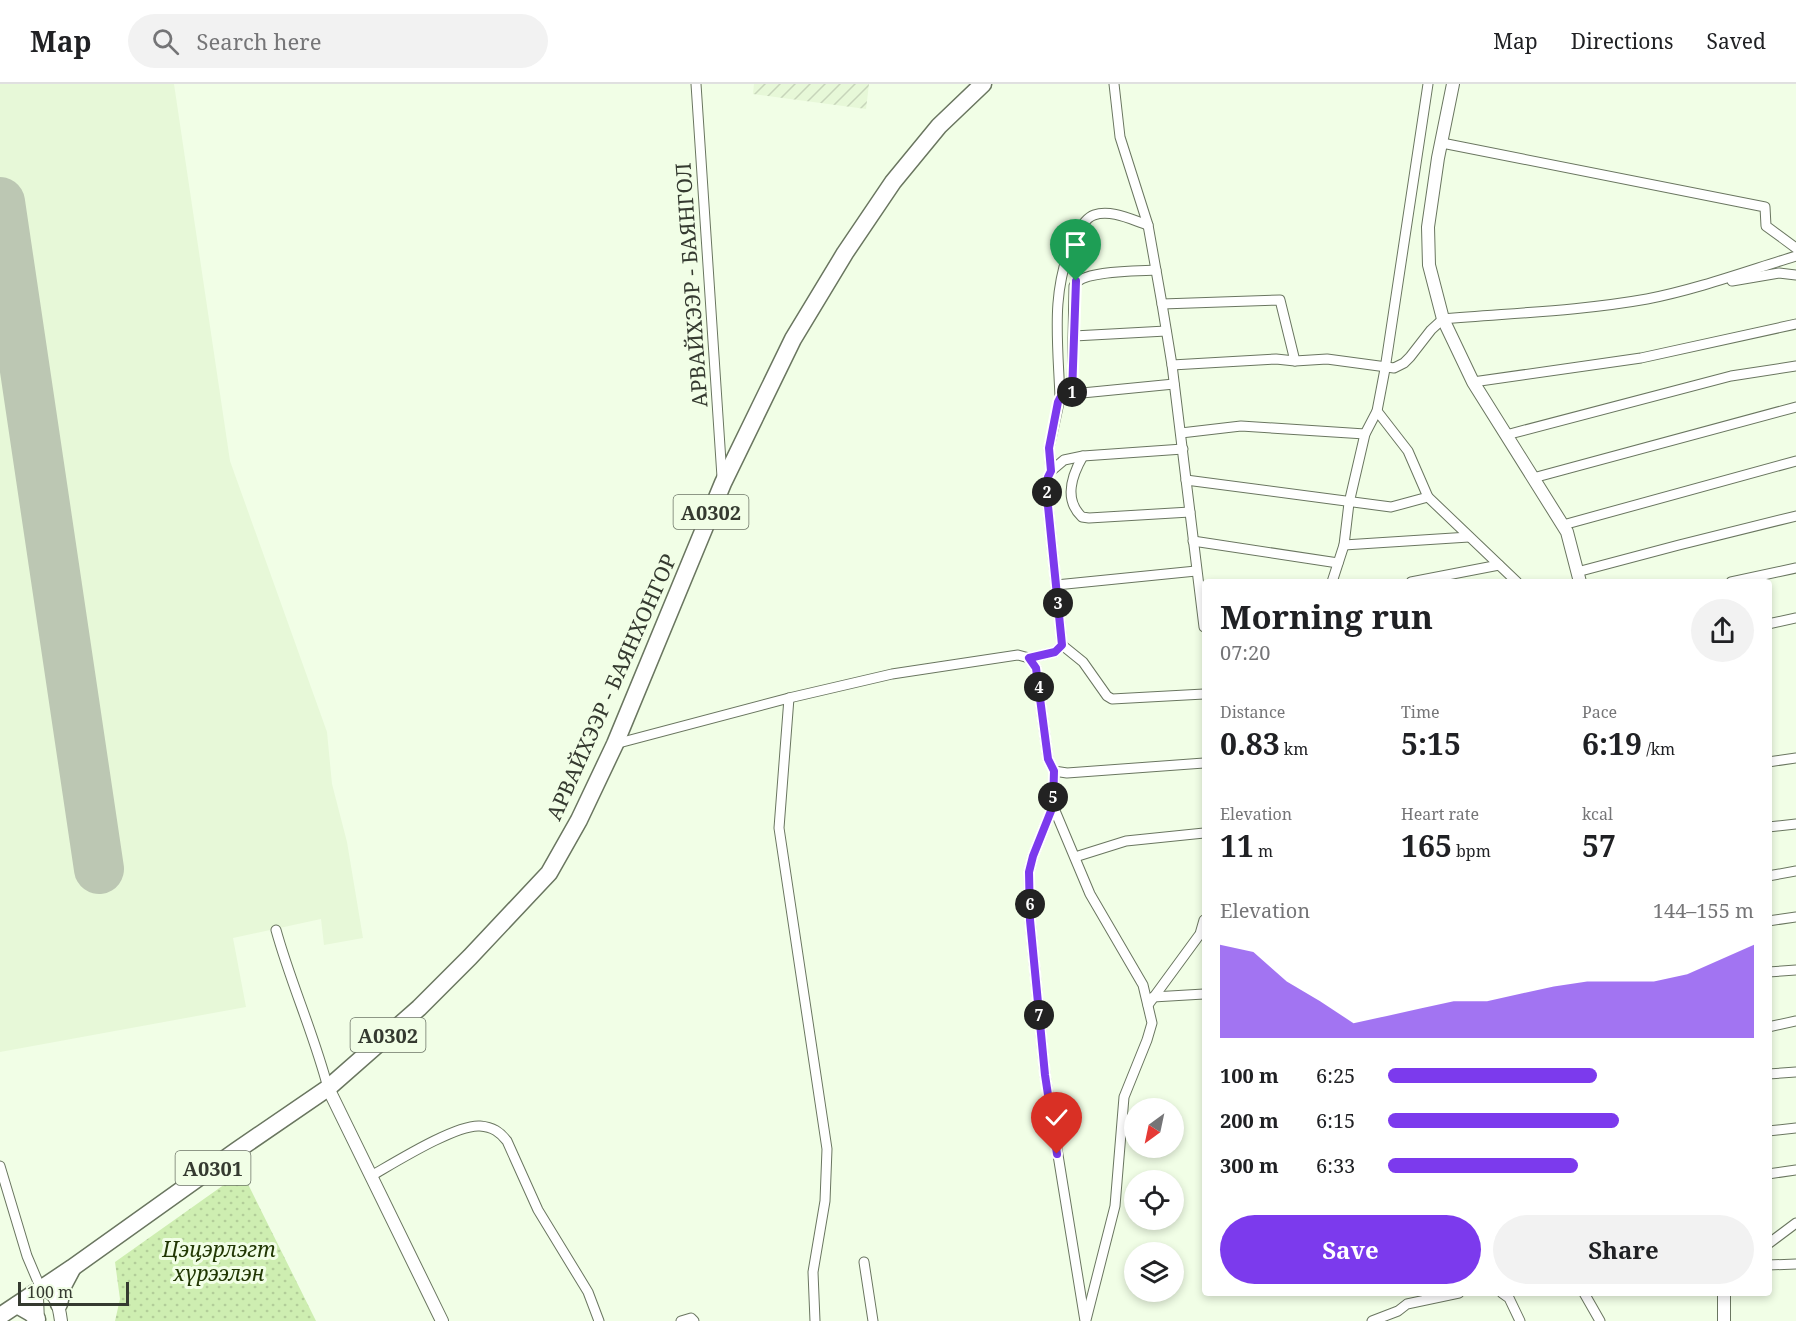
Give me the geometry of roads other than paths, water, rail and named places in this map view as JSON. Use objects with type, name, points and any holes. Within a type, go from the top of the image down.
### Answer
[{"type":"highway","name":"АРВАЙХЭЭР - БАЯНХОНГОР","points":[[72,1268],[328,1088],[419,1008],[549,873],[579,820],[615,744],[723,483],[793,339],[845,253],[894,183],[939,126],[984,84]]},
{"type":"highway","name":"A0301","points":[[0,1316],[72,1268]]},
{"type":"highway","points":[[60,1313],[63,1286],[72,1268]]},
{"type":"highway","points":[[17,1305],[31,1313],[37,1320]]},
{"type":"street","name":"АРВАЙХЭЭР - БАЯНГОЛ","points":[[696,84],[723,483]]},
{"type":"street","points":[[1114,84],[1120,137],[1148,225],[1162,304],[1172,364],[1196,571],[1202,602]]},
{"type":"street","points":[[1333,579],[1344,545],[1349,502],[1365,434],[1377,411],[1428,84]]},
{"type":"street","points":[[1453,84],[1428,227],[1429,265],[1443,319],[1473,382],[1567,532],[1579,577],[1678,544],[1796,516]]},
{"type":"street","points":[[1442,143],[1765,207],[1766,226],[1796,248]]},
{"type":"street","points":[[1051,471],[1049,448],[1060,398],[1057,295],[1071,246],[1078,232],[1095,214],[1121,216],[1148,225]]},
{"type":"street","points":[[1697,287],[1796,256]]},
{"type":"street","points":[[1072,394],[1076,281],[1096,274],[1156,270]]},
{"type":"street","points":[[1172,364],[1327,358],[1385,369],[1394,368],[1404,363],[1417,350],[1431,330],[1443,319],[1600,305],[1647,299],[1697,287],[1779,273],[1796,275]]},
{"type":"street","points":[[1162,304],[1280,300],[1294,360]]},
{"type":"street","points":[[1473,382],[1641,358],[1796,324]]},
{"type":"street","points":[[1074,336],[1166,332]]},
{"type":"street","points":[[1506,435],[1731,376],[1796,366]]},
{"type":"street","points":[[1060,398],[1072,394],[1174,384]]},
{"type":"street","points":[[1533,478],[1796,407]]},
{"type":"street","points":[[1377,411],[1408,451],[1428,496],[1514,579]]},
{"type":"street","points":[[1181,433],[1240,426],[1365,434]]},
{"type":"street","points":[[1183,449],[1083,456],[1064,460],[1051,471],[1048,477],[1047,496],[1062,645],[1083,662],[1107,696],[1112,699],[1202,694]]},
{"type":"street","points":[[1083,456],[1073,473],[1070,488],[1075,508],[1082,517],[1190,512]]},
{"type":"street","points":[[1563,525],[1796,461]]},
{"type":"street","points":[[1186,480],[1391,507],[1428,496]]},
{"type":"street","points":[[1344,545],[1469,537]]},
{"type":"street","points":[[1193,540],[1338,563]]},
{"type":"street","points":[[1427,579],[1499,565]]},
{"type":"street","points":[[1745,579],[1796,568]]},
{"type":"street","points":[[1056,585],[1196,571]]},
{"type":"street","points":[[1772,623],[1796,618]]},
{"type":"street","points":[[615,744],[789,698],[892,674],[1018,656],[1029,658],[1055,652],[1062,645]]},
{"type":"street","points":[[1029,658],[1036,668],[1048,759],[1054,771],[1053,806],[1029,872],[1030,920],[1045,1075],[1085,1321]]},
{"type":"street","points":[[789,698],[779,828],[827,1149],[825,1201],[813,1272],[815,1321]]},
{"type":"street","points":[[1772,761],[1796,758]]},
{"type":"street","points":[[1054,771],[1067,773],[1202,763]]},
{"type":"street","points":[[1053,806],[1090,894],[1143,985],[1150,1001],[1152,1023],[1148,1040],[1124,1097],[1115,1206],[1085,1321]]},
{"type":"street","points":[[1772,827],[1796,824]]},
{"type":"street","points":[[1075,856],[1126,841],[1202,832]]},
{"type":"street","points":[[1772,875],[1796,872]]},
{"type":"street","points":[[1772,920],[1796,917]]},
{"type":"street","points":[[1150,1001],[1200,934],[1202,927]]},
{"type":"street","points":[[276,930],[328,1088],[442,1321]]},
{"type":"street","points":[[1772,972],[1796,970]]},
{"type":"street","points":[[1150,1001],[1202,994]]},
{"type":"street","points":[[1772,1026],[1796,1021]]},
{"type":"street","points":[[1772,1074],[1796,1072]]},
{"type":"street","points":[[371,1176],[417,1149],[467,1128],[478,1126],[500,1132],[507,1141],[538,1210],[588,1292],[599,1321]]},
{"type":"street","points":[[1772,1131],[1796,1128]]},
{"type":"street","points":[[0,1166],[27,1256],[41,1289],[53,1294],[60,1313]]},
{"type":"street","points":[[1772,1173],[1796,1170]]},
{"type":"street","points":[[1772,1241],[1796,1223]]},
{"type":"street","points":[[864,1262],[873,1321]]},
{"type":"street","points":[[1772,1265],[1796,1264]]},
{"type":"street","points":[[37,1320],[37,1298],[41,1289]]},
{"type":"street","points":[[1372,1321],[1398,1311],[1407,1304],[1445,1296]]},
{"type":"street","points":[[1508,1296],[1518,1319]]},
{"type":"street","points":[[1586,1296],[1600,1321]]},
{"type":"street","points":[[1724,1296],[1724,1321]]},
{"type":"street","points":[[681,1321],[692,1318],[694,1321]]},
{"type":"park label","name":"Цэцэрлэгт хүрээлэн","points":[[219,1261]]}]
